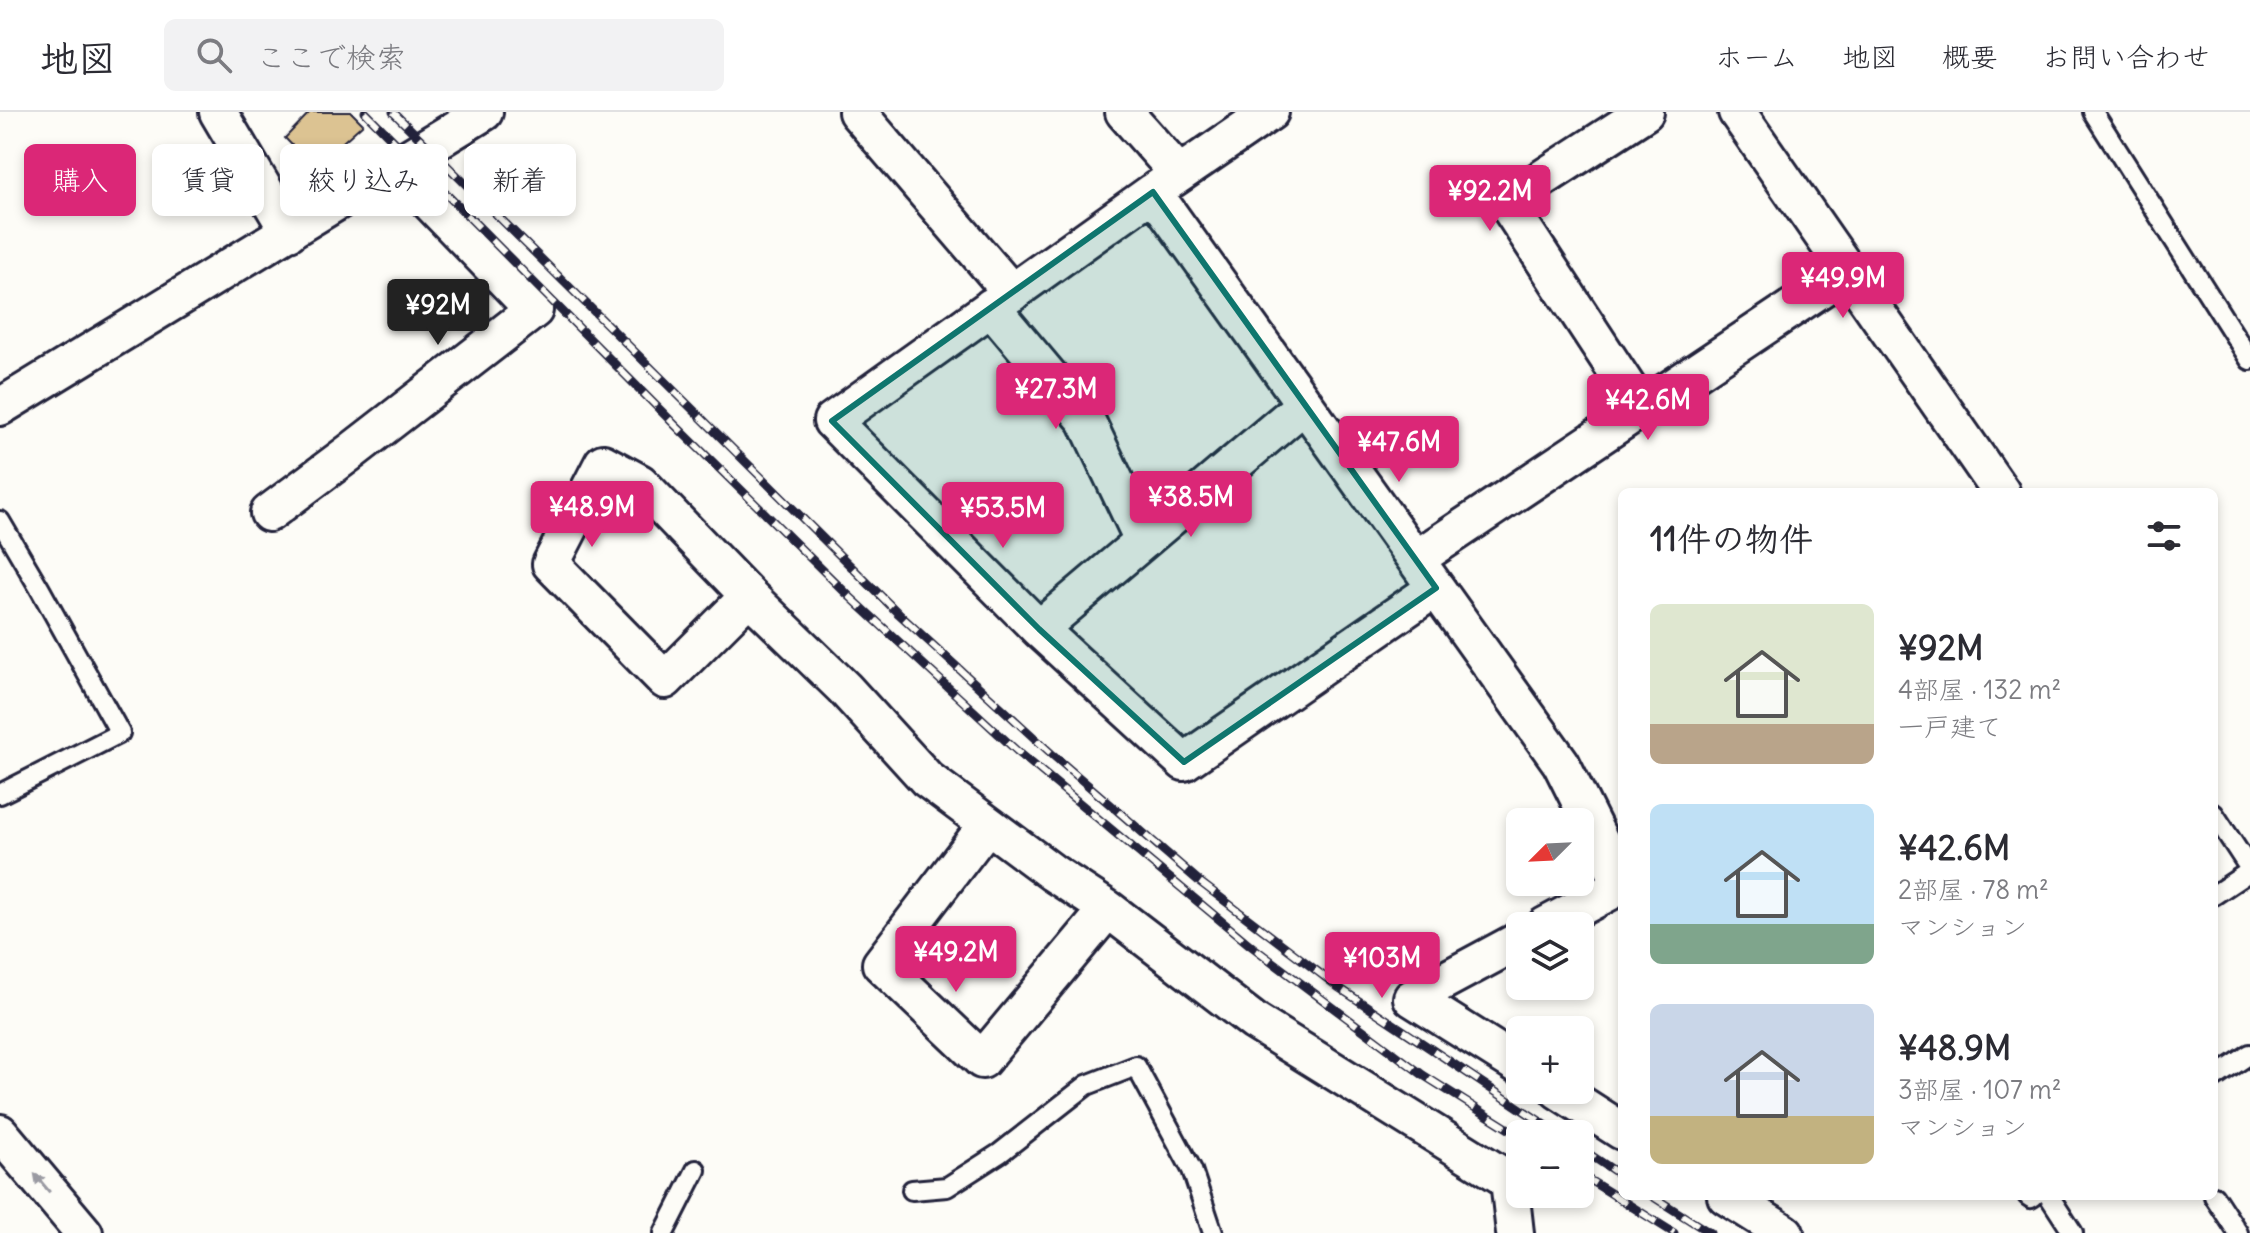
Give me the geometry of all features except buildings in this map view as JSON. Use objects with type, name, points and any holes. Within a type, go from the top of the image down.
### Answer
[{"type":"street","points":[[218,112],[289,232]]},
{"type":"street","points":[[416,144],[434,124],[484,112]]},
{"type":"street","points":[[857,112],[1002,300],[1086,420],[1143,540]]},
{"type":"street","points":[[1124,112],[1305,404],[1561,763],[1618,877]]},
{"type":"street","points":[[1270,112],[832,421],[1039,629],[1184,762],[1436,588]]},
{"type":"street","points":[[1642,410],[1506,202],[1645,112]]},
{"type":"street","points":[[1737,112],[1998,488]]},
{"type":"street","points":[[0,407],[315,216]]},
{"type":"street","points":[[269,513],[534,310],[443,216]]},
{"type":"street","points":[[1416,559],[1846,272]]},
{"type":"street","points":[[1039,629],[1305,404]]},
{"type":"street","points":[[749,596],[665,680],[551,564],[603,463],[640,483],[749,596],[844,688],[927,779],[1053,873],[1108,909],[1255,1022],[1509,1180],[1515,1233]]},
{"type":"street","points":[[987,825],[881,964],[982,1060],[1108,909]]},
{"type":"street","points":[[1571,912],[1618,887]]},
{"type":"street","points":[[1506,948],[1412,998],[1506,1057]]},
{"type":"street","points":[[1580,1104],[1618,1128]]},
{"type":"street","points":[[0,1133],[84,1233]]},
{"type":"street","points":[[1732,1200],[1785,1233]]},
{"type":"lane","points":[[2093,112],[2250,360]]},
{"type":"lane","points":[[0,521],[120,733],[0,794]]},
{"type":"lane","points":[[2218,820],[2250,870],[2218,892]]},
{"type":"lane","points":[[2218,1072],[2250,1054]]},
{"type":"lane","points":[[912,1190],[947,1187],[1000,1153],[1087,1085],[1136,1066],[1192,1170],[1213,1233]]},
{"type":"lane","points":[[664,1233],[696,1170]]},
{"type":"lane","points":[[2052,1200],[2073,1233]]},
{"type":"lane","points":[[2217,1200],[2238,1233]]},
{"type":"highlighted area","points":[[1153,192],[1436,588],[1184,762],[1039,629],[832,421]]},
{"type":"railway","points":[[365,112],[847,594],[1017,751],[1250,945],[1423,1075],[1506,1127]]},
{"type":"railway","points":[[393,112],[899,614],[1053,755],[1200,882],[1338,987],[1538,1120]]},
{"type":"railway","points":[[1594,1157],[1618,1173]]},
{"type":"railway","points":[[1594,1183],[1618,1198]]},
{"type":"railway","points":[[1621,1200],[1674,1233]]},
{"type":"railway","points":[[1658,1200],[1710,1233]]}]
